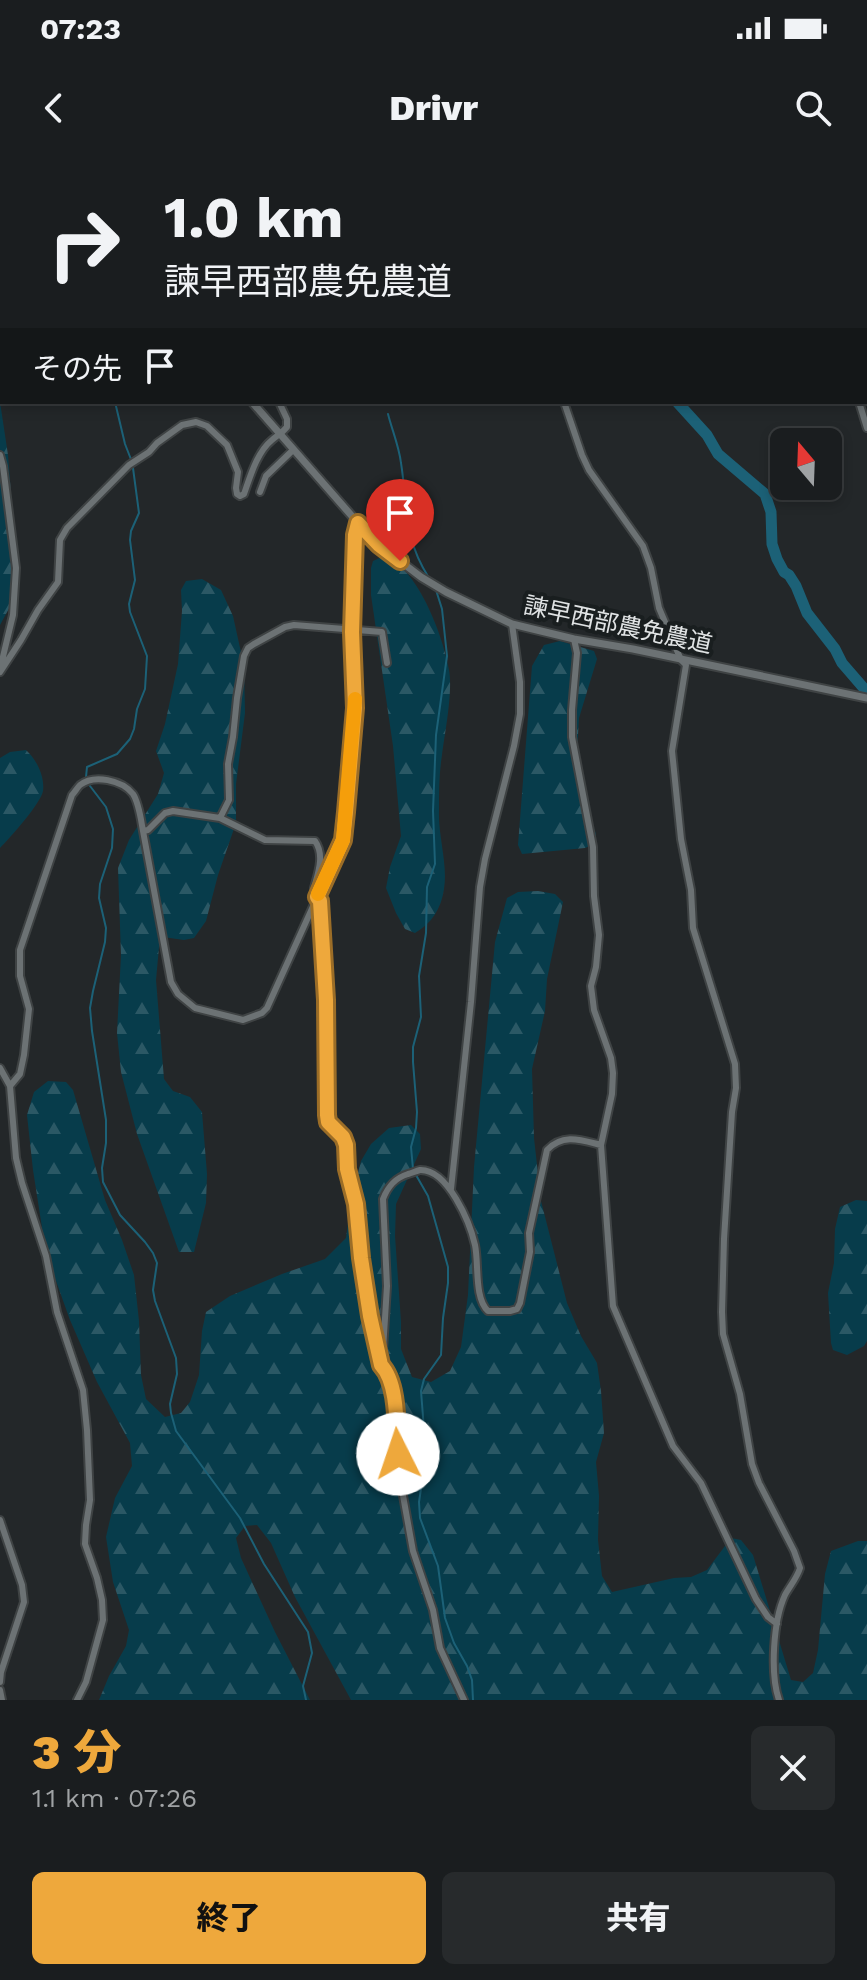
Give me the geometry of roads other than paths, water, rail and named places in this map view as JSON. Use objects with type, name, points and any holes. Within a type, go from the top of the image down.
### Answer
[{"type":"street","name":"諫早西部農免農道","points":[[254,404],[379,545],[446,592],[512,624],[867,698]]},
{"type":"street","points":[[0,670],[58,582],[62,536],[123,471],[182,425],[196,422],[207,426],[227,445],[238,472],[236,488],[240,496],[244,494],[263,450],[287,427],[280,404]]},
{"type":"street","points":[[565,404],[589,470],[643,546],[659,608],[686,665],[672,751],[681,839],[691,890],[693,928],[737,1078],[724,1239],[723,1334],[740,1394],[752,1464],[800,1568],[786,1593],[777,1624],[773,1668],[779,1700]]},
{"type":"street","points":[[860,404],[867,428]]},
{"type":"street","points":[[260,492],[266,476],[293,450]]},
{"type":"street","points":[[0,455],[16,568],[13,615],[0,670]]},
{"type":"street","points":[[10,1086],[20,1074],[29,1009],[20,976],[20,950],[72,795],[81,784],[94,779],[125,786],[135,796],[171,982],[178,994],[195,1008],[243,1020],[267,1008],[343,840],[355,708],[352,628],[358,523]]},
{"type":"street","points":[[451,1191],[480,887],[520,714],[520,682],[512,624]]},
{"type":"street","points":[[220,818],[229,800],[228,764],[244,656],[248,648],[294,625],[352,628],[382,632],[387,663]]},
{"type":"street","points":[[574,639],[577,648],[572,737],[593,847],[599,935],[591,986],[594,1010],[611,1058],[613,1073],[612,1094],[601,1145],[613,1306],[673,1446],[701,1483],[756,1599],[777,1624]]},
{"type":"street","points":[[143,831],[165,813],[173,811],[220,818],[265,840],[315,841],[319,847],[319,871],[314,888],[320,901],[324,956],[327,1115],[328,1122],[343,1137],[346,1145],[370,1316],[381,1365],[387,1371]]},
{"type":"street","points":[[0,1068],[10,1086],[16,1158],[22,1183],[46,1256],[57,1312],[83,1390],[90,1500],[85,1544],[97,1578],[103,1620],[86,1682],[77,1700]]},
{"type":"street","points":[[464,1700],[440,1648],[433,1610],[413,1551],[402,1490],[394,1398],[383,1350],[387,1286],[383,1199],[394,1181],[401,1176],[421,1170],[443,1180],[468,1223],[475,1245],[483,1306],[488,1311],[510,1311],[517,1309],[520,1303],[530,1252],[529,1233],[547,1150],[554,1143],[573,1138],[601,1145]]},
{"type":"street","points":[[0,1520],[22,1585],[24,1602],[0,1682]]},
{"type":"street","points":[[0,1690],[2,1700]]},
{"type":"waterway","points":[[115,404],[132,462]]},
{"type":"waterway","points":[[679,404],[707,435],[718,454],[765,494],[771,512],[772,544],[777,559],[796,586],[807,613],[867,692]]},
{"type":"waterway","points":[[388,414],[400,457],[411,536],[429,578]]},
{"type":"waterway","points":[[86,777],[87,767],[117,754],[130,739],[145,689],[147,656],[129,604],[135,580],[130,540],[139,513],[133,468]]},
{"type":"waterway","points":[[413,1169],[411,1147],[417,1112],[413,1047],[421,1017],[419,976],[426,933],[427,887],[435,864],[433,811],[436,735],[447,656],[442,609],[436,590]]},
{"type":"waterway","points":[[90,786],[106,807],[113,829],[112,848],[100,884],[99,898],[106,928],[105,942],[90,1008],[106,1120],[103,1182],[120,1215],[145,1242],[157,1263],[153,1290],[155,1301],[176,1358],[177,1374],[170,1404],[176,1431],[240,1518],[264,1564],[308,1632],[312,1653],[303,1686],[306,1700]]},
{"type":"waterway","points":[[416,1175],[428,1196],[448,1267],[441,1355],[424,1379],[421,1391],[426,1455],[419,1502],[420,1518],[438,1566],[445,1618],[472,1680],[473,1700]]}]
